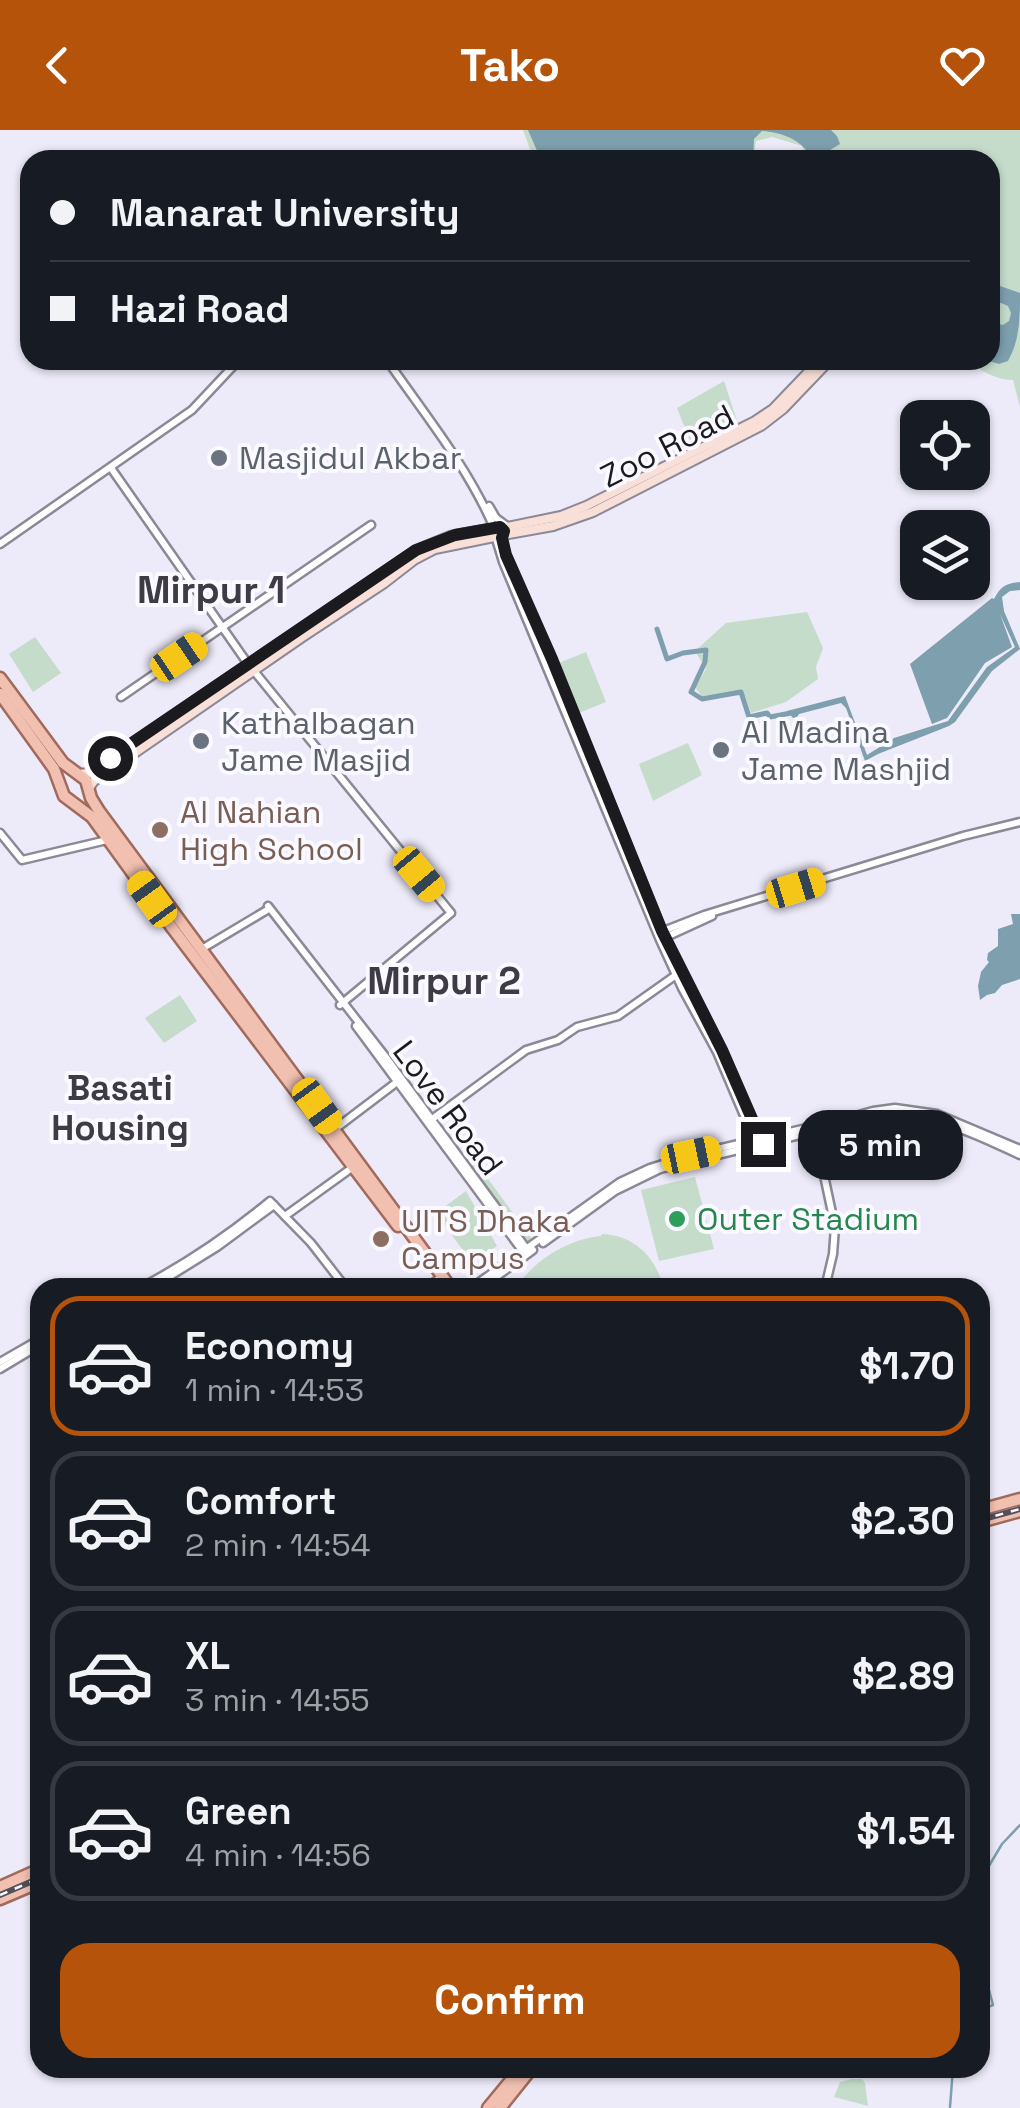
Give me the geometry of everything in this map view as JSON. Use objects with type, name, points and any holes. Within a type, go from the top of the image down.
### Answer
[{"type":"main road","name":"Zoo Road","points":[[90,793],[94,782],[138,749],[422,546],[446,537],[500,533],[588,510],[756,424],[814,370]]},
{"type":"main road","name":"Zoo Road","points":[[73,771],[88,773],[251,668]]},
{"type":"main road","points":[[0,678],[90,793],[244,1016]]},
{"type":"main road","points":[[0,694],[54,770],[67,800],[92,817],[314,1109],[353,1168],[442,1278]]},
{"type":"main road","points":[[58,784],[61,774],[73,771]]},
{"type":"main road","points":[[78,806],[86,804],[90,793]]},
{"type":"main road","points":[[314,1109],[334,1130],[420,1252],[433,1278]]},
{"type":"main road","points":[[990,1507],[1020,1498]]},
{"type":"main road","points":[[990,1519],[1020,1511]]},
{"type":"main road","points":[[0,1888],[30,1874]]},
{"type":"main road","points":[[0,1899],[30,1886]]},
{"type":"main road","points":[[488,2108],[513,2078]]},
{"type":"main road","points":[[500,2108],[524,2078]]},
{"type":"street","points":[[0,544],[196,407],[230,370]]},
{"type":"street","points":[[395,370],[481,498],[500,533]]},
{"type":"street","points":[[111,468],[251,668],[451,913],[341,1004]]},
{"type":"street","points":[[481,498],[500,522],[503,562],[549,660],[661,935]]},
{"type":"street","points":[[121,697],[371,525]]},
{"type":"street","points":[[549,660],[610,820],[759,1143]]},
{"type":"street","points":[[661,935],[717,913],[962,836],[1020,822]]},
{"type":"street","points":[[0,833],[22,860],[108,840]]},
{"type":"street","name":"Love Road","points":[[200,950],[269,909],[526,1252]]},
{"type":"street","points":[[431,1120],[526,1050],[558,1040],[577,1027],[618,1016],[680,976]]},
{"type":"street","points":[[334,1130],[399,1081]]},
{"type":"street","name":"Love Road","points":[[399,1081],[462,1165]]},
{"type":"street","points":[[759,1143],[873,1110],[895,1108],[937,1114],[1020,1152]]},
{"type":"street","points":[[494,1278],[612,1187],[668,1161],[881,1117],[923,1118],[1020,1152]]},
{"type":"street","points":[[814,1133],[835,1227],[827,1278]]},
{"type":"street","points":[[285,1216],[353,1168]]},
{"type":"street","points":[[272,1203],[317,1249],[339,1278]]},
{"type":"street","points":[[158,1278],[272,1203]]},
{"type":"street","points":[[166,1278],[216,1247],[272,1203]]},
{"type":"street","points":[[487,1278],[526,1252]]},
{"type":"street","points":[[0,1365],[30,1348]]},
{"type":"green space","points":[[523,130],[1020,130],[1020,407],[1013,380],[981,370],[1000,370],[1000,150],[803,150],[802,146],[772,137],[756,141],[755,150],[530,150]]},
{"type":"green space","points":[[724,381],[738,424],[693,448],[677,408]]},
{"type":"green space","points":[[807,612],[823,648],[816,667],[818,679],[786,702],[751,713],[745,696],[723,694],[703,698],[695,687],[706,669],[695,651],[726,623]]},
{"type":"green space","points":[[35,637],[61,673],[33,692],[9,654]]},
{"type":"green space","points":[[586,652],[606,702],[574,715],[554,665]]},
{"type":"green space","points":[[688,743],[702,775],[653,801],[639,764]]},
{"type":"green space","points":[[180,995],[197,1021],[164,1043],[145,1018]]},
{"type":"green space","points":[[475,1161],[532,1239],[527,1243],[468,1165]]},
{"type":"green space","name":"Outer Stadium","points":[[695,1177],[714,1249],[659,1261],[641,1190]]},
{"type":"green space","points":[[466,1191],[497,1246],[472,1263],[436,1213]]},
{"type":"green space","points":[[614,1235],[634,1243],[649,1257],[661,1278],[523,1278],[556,1251]]},
{"type":"green space","points":[[852,2079],[865,2083],[868,2106],[834,2097],[840,2082]]},
{"type":"water","points":[[528,130],[831,130],[840,144],[830,150],[805,150],[789,137],[762,131],[754,139],[753,150],[537,150]]},
{"type":"water","points":[[1000,286],[1020,293],[1015,345],[1008,361],[1000,364],[1000,324],[1009,321],[1011,313],[1001,303]]},
{"type":"water","points":[[1020,582],[1020,590],[1002,597],[1020,649],[992,671],[949,726],[865,761],[841,703],[793,718],[787,711],[845,696],[867,755],[894,738],[948,721],[987,667],[1015,647],[1000,614],[1012,647],[985,663],[947,718],[932,724],[910,664],[1011,583]]},
{"type":"water","points":[[1011,914],[1020,914],[1020,979],[1002,985],[980,1000],[981,972],[989,962],[988,953],[998,946],[998,929],[1013,924]]},
{"type":"waterway","points":[[657,629],[667,659],[706,650],[705,662],[691,692],[702,699],[741,692],[749,717],[791,713]]},
{"type":"waterway","points":[[990,1864],[1020,1825]]},
{"type":"waterway","points":[[990,1994],[990,2006]]},
{"type":"waterway","points":[[950,2107],[952,2078]]},
{"type":"railway","points":[[990,1517],[1020,1509]]},
{"type":"railway","points":[[0,1895],[30,1882]]},
{"type":"place","name":"Masjidul Akbar","points":[[219,458]]},
{"type":"place","name":"Kathalbagan Jame Masjid","points":[[201,741]]},
{"type":"place","name":"Al Madina Jame Mashjid","points":[[721,750]]},
{"type":"place","name":"Al Nahian High School","points":[[160,830]]},
{"type":"place","name":"Outer Stadium","points":[[677,1219]]},
{"type":"place","name":"UITS Dhaka Campus","points":[[381,1239]]},
{"type":"district","name":"Mirpur 1","points":[[211,590]]},
{"type":"district","name":"Mirpur 2","points":[[444,981]]},
{"type":"district","name":"Basati Housing","points":[[120,1108]]},
{"type":"route","points":[[110,758],[416,550],[455,535],[500,527],[504,531],[506,555],[648,898],[763,1144]]}]
